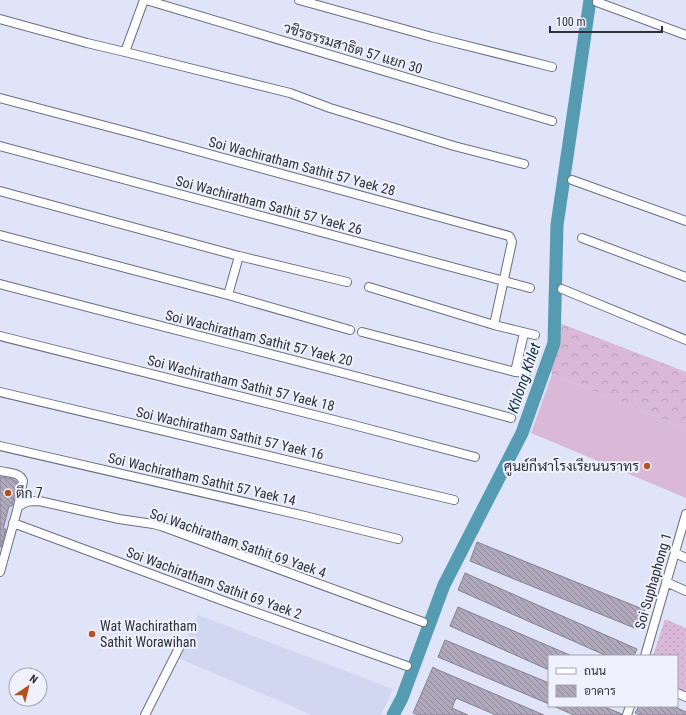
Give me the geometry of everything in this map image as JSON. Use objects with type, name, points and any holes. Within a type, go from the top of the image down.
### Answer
[{"type":"street","points":[[125,52],[145,0]]},
{"type":"street","name":"วชิรธรรมสาธิต 57 แยก 30","points":[[145,0],[552,121]]},
{"type":"street","points":[[299,0],[432,37],[552,67]]},
{"type":"street","points":[[597,2],[686,35]]},
{"type":"street","points":[[0,19],[290,93],[330,108],[454,146],[524,164]]},
{"type":"street","name":"Soi Wachiratham Sathit 57 Yaek 28","points":[[0,98],[508,236],[512,242],[494,325]]},
{"type":"street","name":"Soi Wachiratham Sathit 57 Yaek 26","points":[[0,146],[530,288]]},
{"type":"street","points":[[572,180],[686,221]]},
{"type":"street","points":[[0,191],[239,256],[347,282]]},
{"type":"street","points":[[0,235],[228,295],[350,330]]},
{"type":"street","points":[[582,238],[686,277]]},
{"type":"street","points":[[228,295],[239,256]]},
{"type":"street","name":"Soi Wachiratham Sathit 57 Yaek 20","points":[[0,284],[403,388],[511,418]]},
{"type":"street","points":[[369,287],[494,325],[535,335]]},
{"type":"street","points":[[562,290],[686,340]]},
{"type":"street","points":[[362,332],[515,372],[526,373]]},
{"type":"street","points":[[515,372],[524,333]]},
{"type":"street","name":"Soi Wachiratham Sathit 57 Yaek 18","points":[[0,336],[475,457]]},
{"type":"street","name":"Soi Wachiratham Sathit 57 Yaek 16","points":[[0,392],[454,500]]},
{"type":"street","name":"Soi Wachiratham Sathit 57 Yaek 14","points":[[0,446],[305,516],[398,539]]},
{"type":"street","points":[[0,471],[18,475],[23,481],[18,507],[0,572]]},
{"type":"street","name":"Soi Wachiratham Sathit 69 Yaek 4","points":[[18,507],[25,502],[39,501],[119,520],[153,524],[423,622]]},
{"type":"street","name":"Soi Suphaphong 1","points":[[645,655],[686,514]]},
{"type":"street","name":"Soi Wachiratham Sathit 69 Yaek 2","points":[[13,523],[407,666]]},
{"type":"street","points":[[675,553],[686,558]]},
{"type":"street","points":[[666,582],[686,591]]},
{"type":"street","points":[[145,715],[181,644]]},
{"type":"shaded area","points":[[0,474],[17,477],[19,480],[9,528],[0,558]]},
{"type":"shaded area","points":[[198,615],[393,689],[381,715],[312,715],[178,658]]},
{"type":"green space","points":[[557,322],[686,372],[686,429],[552,374],[549,364],[556,343]]},
{"type":"green space","name":"ศูนย์กีฬาโรงเรียนนราทร","points":[[552,374],[686,429],[686,498],[531,433]]},
{"type":"green space","points":[[665,619],[686,628],[686,692],[678,688],[678,655],[653,655]]},
{"type":"building","name":"ตึก 7","points":[[0,477],[12,479],[17,482],[12,506],[9,506],[3,529],[6,529],[1,547],[0,547]]},
{"type":"building","points":[[477,542],[645,610],[637,629],[470,561]]},
{"type":"building","points":[[465,573],[637,649],[634,655],[605,655],[458,590]]},
{"type":"building","points":[[458,607],[570,655],[548,655],[548,670],[450,626]]},
{"type":"building","points":[[445,640],[548,683],[548,704],[438,657]]},
{"type":"building","points":[[433,667],[544,715],[496,715],[456,698],[452,708],[468,715],[418,715],[413,713]]},
{"type":"building","points":[[555,707],[604,707],[622,714],[622,715],[574,715]]},
{"type":"building","points":[[638,707],[675,707],[686,712],[686,715],[640,715],[635,713]]},
{"type":"waterway","name":"Khlong Khlet","points":[[393,715],[402,698],[444,585],[522,433],[554,343],[557,225],[590,0]]},
{"type":"place","name":"ศูนย์กีฬาโรงเรียนนราทร","points":[[647,466]]},
{"type":"place","name":"ตึก 7","points":[[8,493]]},
{"type":"place","name":"Wat Wachiratham Sathit Worawihan","points":[[92,634]]}]
